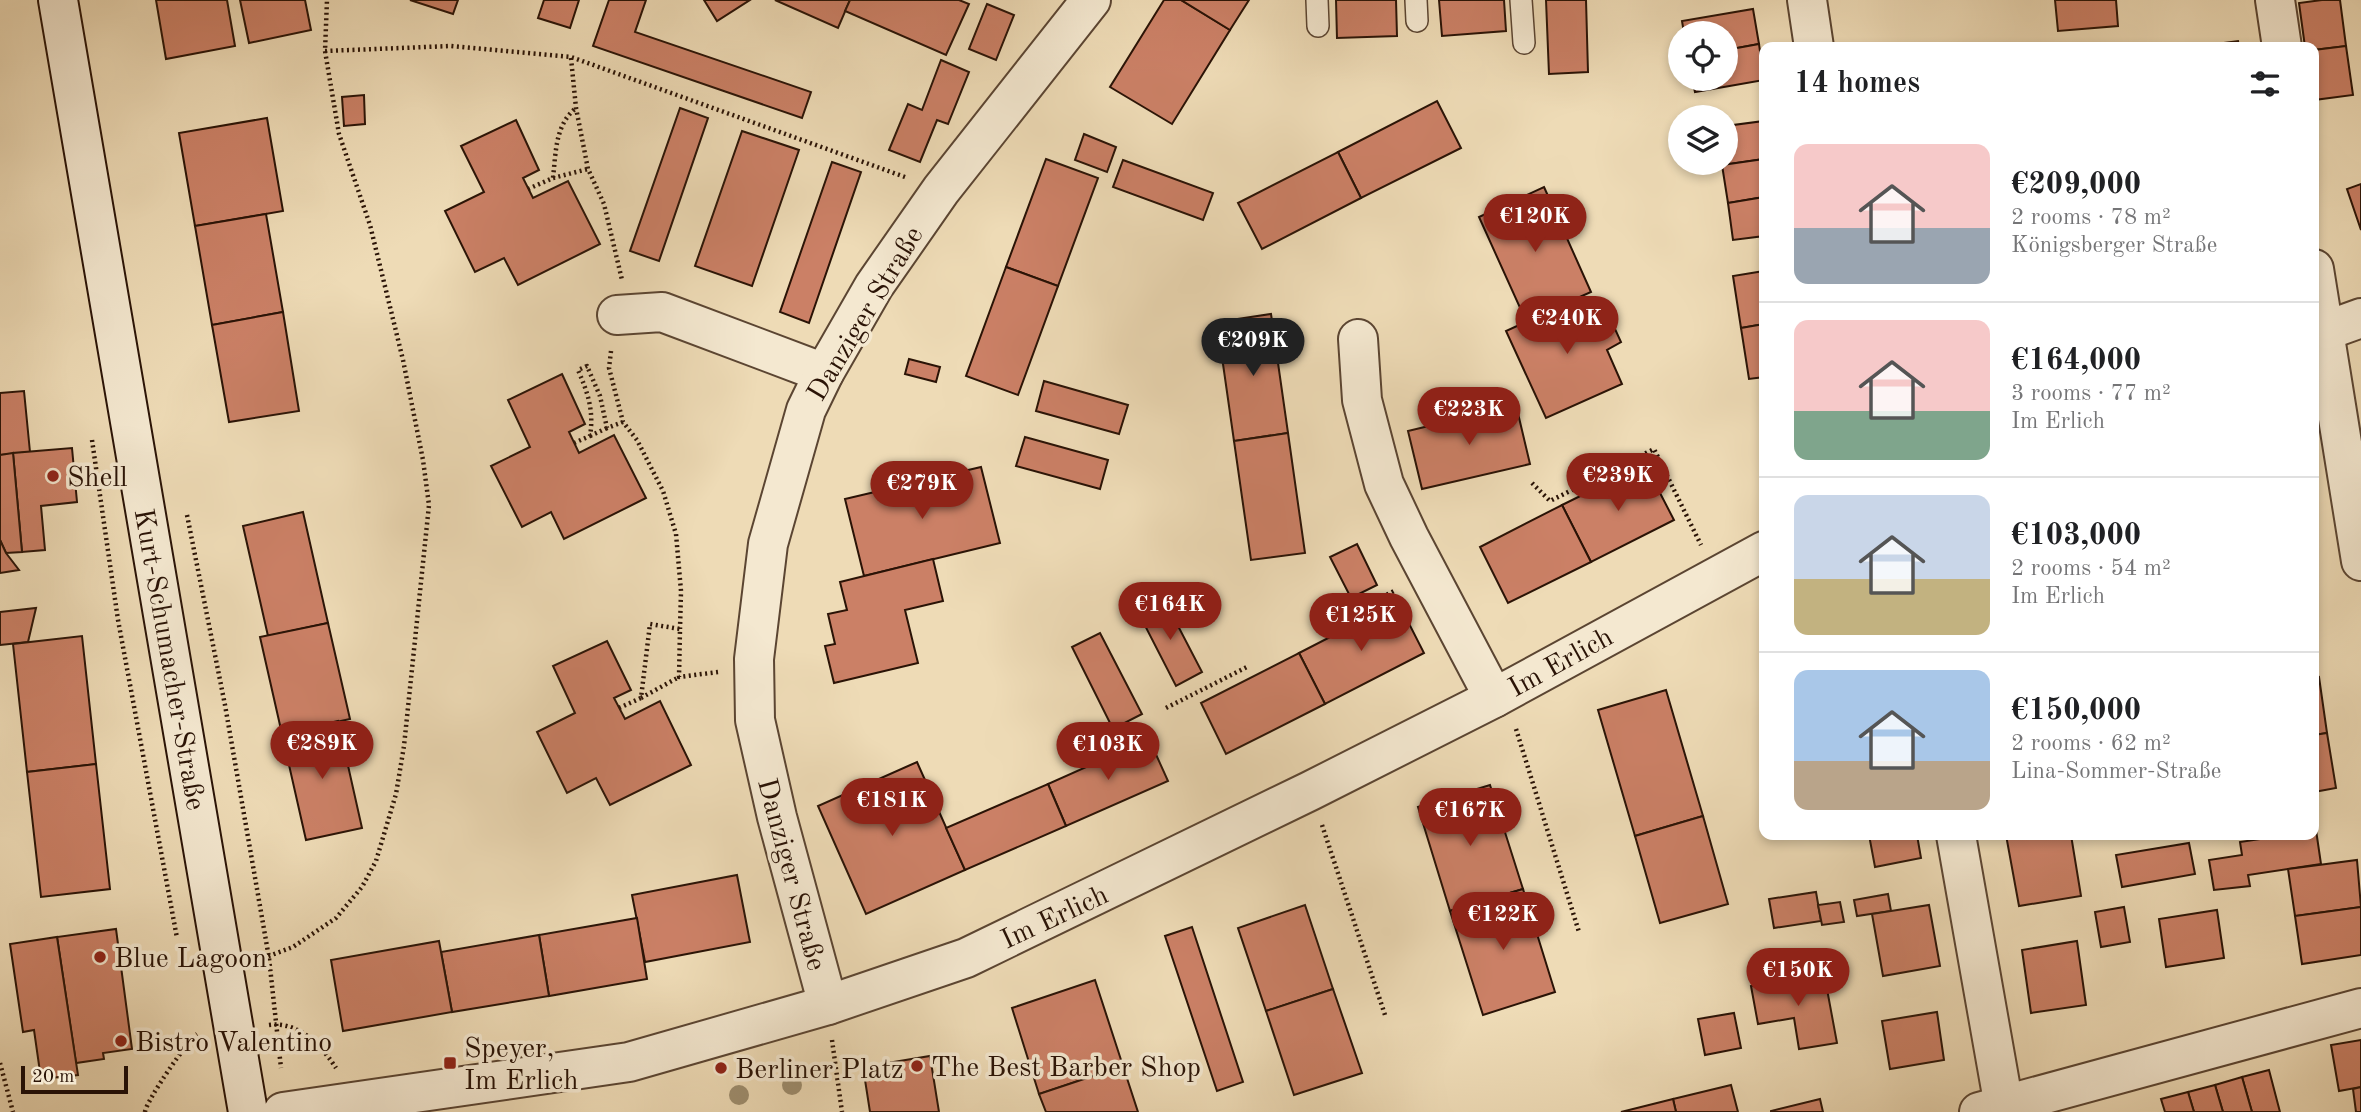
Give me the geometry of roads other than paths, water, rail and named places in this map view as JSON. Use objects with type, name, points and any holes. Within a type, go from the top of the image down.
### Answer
[{"type":"street","name":"Kurt-Schumacher-Straße","points":[[58,0],[248,1112]]},
{"type":"street","name":"Danziger Straße","points":[[828,1005],[777,817],[755,720],[754,667],[768,544],[806,410],[874,286],[941,190],[1091,0]]},
{"type":"street","points":[[1807,0],[1813,42]]},
{"type":"street","points":[[2275,0],[2281,42]]},
{"type":"street","points":[[617,314],[662,312],[824,373]]},
{"type":"street","points":[[2319,333],[2361,318]]},
{"type":"street","points":[[2319,338],[2361,561]]},
{"type":"street","points":[[1358,340],[1362,400],[1384,484],[1428,574],[1499,694]]},
{"type":"street","name":"Im Erlich","points":[[283,1112],[629,1062],[828,1005],[966,958],[1310,791],[1499,694],[1759,554]]},
{"type":"street","points":[[1957,840],[1996,1109],[2361,1008]]},
{"type":"lane","points":[[1317,0],[1318,26]]},
{"type":"lane","points":[[1521,0],[1524,43]]},
{"type":"place","name":"Shell","points":[[53,476]]},
{"type":"place","name":"Blue Lagoon","points":[[100,957]]},
{"type":"place","name":"Bistro Valentino","points":[[121,1041]]},
{"type":"place","name":"Speyer, Im Erlich","points":[[450,1063]]},
{"type":"place","name":"The Best Barber Shop","points":[[917,1066]]},
{"type":"place","name":"Berliner Platz","points":[[721,1068]]}]
